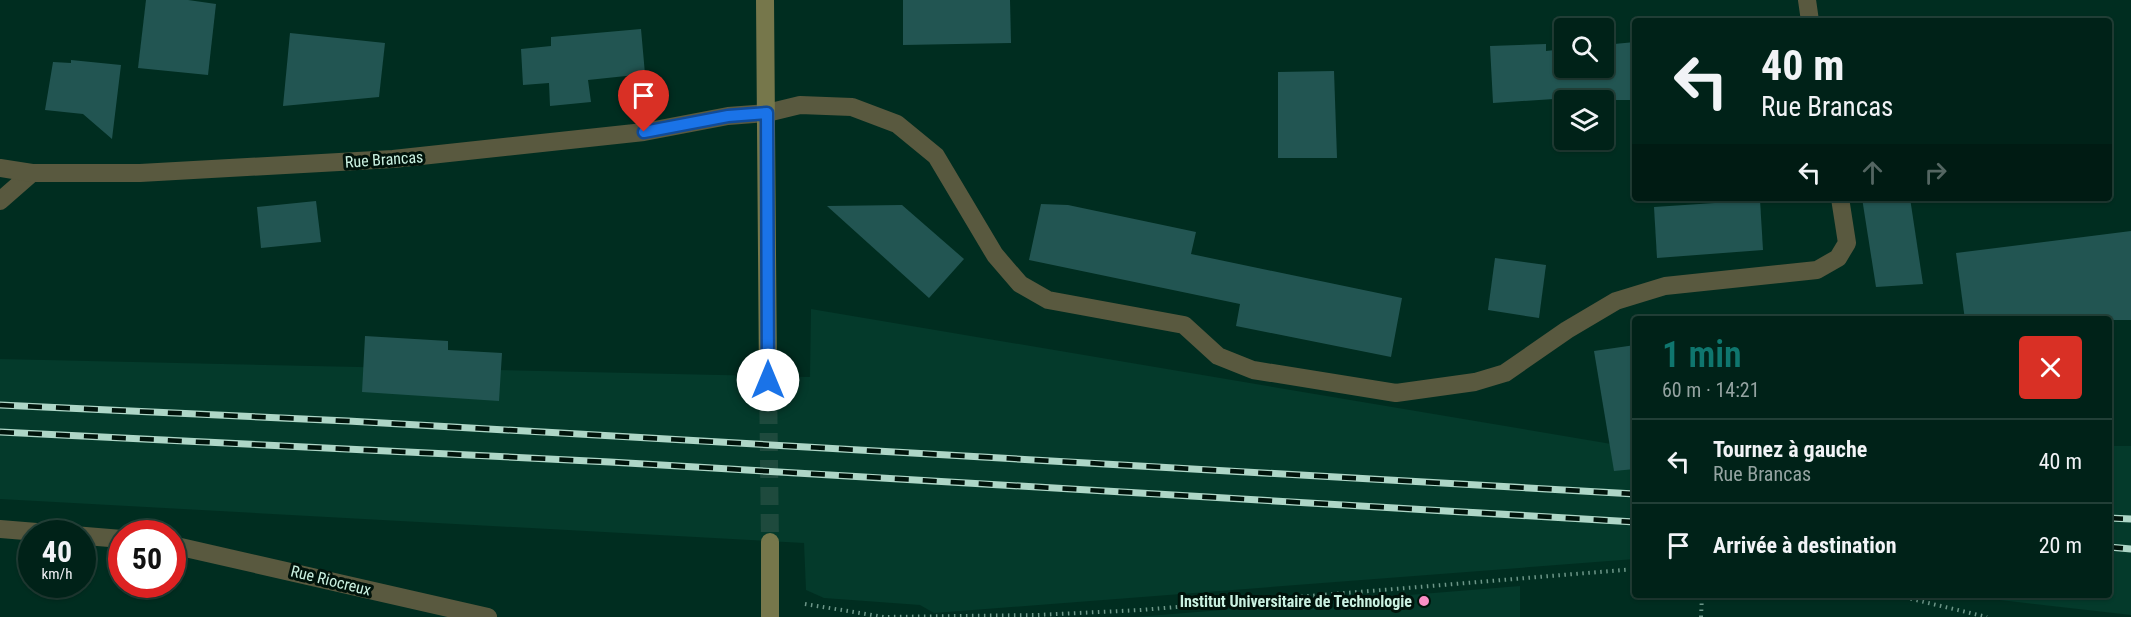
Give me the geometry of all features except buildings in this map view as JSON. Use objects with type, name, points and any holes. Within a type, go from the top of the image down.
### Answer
[{"type":"main road","points":[[765,0],[768,380]]},
{"type":"main road","points":[[770,542],[770,608]]},
{"type":"street","points":[[1807,0],[1810,18]]},
{"type":"street","name":"Rue Brancas","points":[[0,168],[32,173],[140,173],[393,159],[644,132],[728,116],[767,113],[800,105],[852,107],[897,124],[936,156],[995,255],[1020,284],[1048,300],[1184,325],[1218,356],[1253,370],[1396,393],[1475,382],[1505,374],[1567,330],[1616,301],[1665,286],[1817,270],[1838,258],[1847,243],[1840,201]]},
{"type":"street","points":[[0,201],[32,173]]},
{"type":"street","points":[[0,529],[108,537]]},
{"type":"street","name":"Rue Riocreux","points":[[186,548],[488,617]]},
{"type":"path","points":[[770,608],[884,617],[1037,615],[1141,610],[1632,569]]},
{"type":"path","points":[[1701,617],[1702,598]]},
{"type":"path","points":[[1907,598],[1987,617]]},
{"type":"shaded area","points":[[811,309],[1632,447],[1632,559],[934,613],[920,605],[824,598],[806,590],[804,543],[0,499],[0,359],[810,377]]},
{"type":"shaded area","points":[[2112,446],[2131,446],[2131,615],[1982,598],[2112,598]]},
{"type":"shaded area","name":"Institut Universitaire de Technologie","points":[[1520,586],[1520,617],[1135,617]]},
{"type":"tunnel","points":[[768,379],[770,542]]},
{"type":"railway","points":[[0,405],[348,421],[1632,494]]},
{"type":"railway","points":[[0,432],[610,462],[1632,522]]},
{"type":"railway","points":[[2112,518],[2131,519]]},
{"type":"railway","points":[[2112,547],[2131,549]]},
{"type":"place","name":"Institut Universitaire de Technologie","points":[[1424,601]]},
{"type":"route","points":[[644,132],[728,116],[767,113],[768,380]]}]
